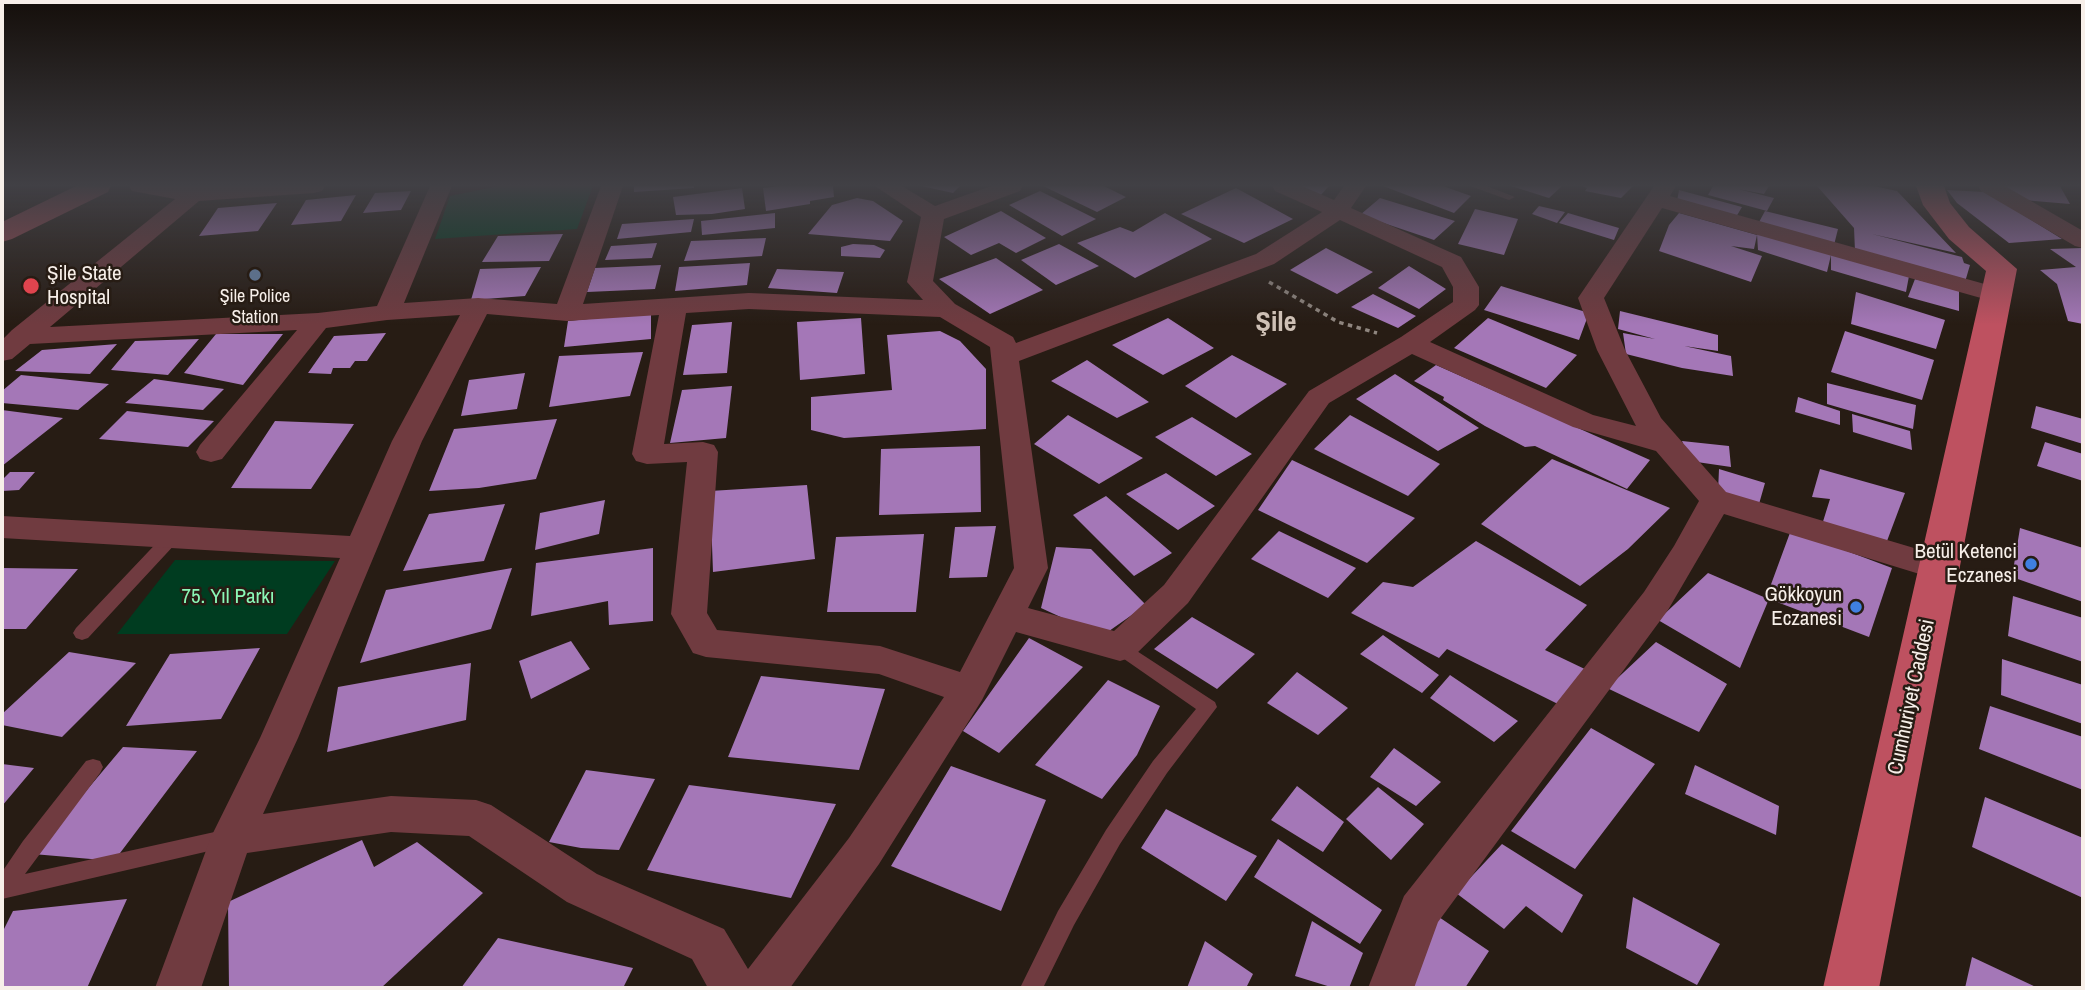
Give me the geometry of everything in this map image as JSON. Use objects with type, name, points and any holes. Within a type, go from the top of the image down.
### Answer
[{"type":"main road","name":"Cumhuriyet Caddesi","points":[[1851,988],[2002,269],[1958,232]]},
{"type":"street","points":[[11,345],[151,232]]},
{"type":"street","points":[[387,312],[421,232]]},
{"type":"street","points":[[566,313],[595,232]]},
{"type":"street","points":[[762,988],[864,851],[970,690],[1031,568],[1003,344],[946,309],[920,282],[930,232]]},
{"type":"street","points":[[1004,357],[1265,259],[1306,232]]},
{"type":"street","points":[[1007,616],[1120,647],[1176,594],[1319,397],[1411,343],[1466,305],[1466,287],[1452,262],[1383,232]]},
{"type":"street","points":[[1634,232],[1591,298],[1611,350],[1648,422],[1715,500],[1939,568]]},
{"type":"street","points":[[1790,232],[1997,295]]},
{"type":"street","points":[[11,345],[478,306],[566,313],[749,301],[946,309]]},
{"type":"street","points":[[178,988],[232,837],[279,738],[407,441],[478,306]]},
{"type":"street","points":[[674,306],[647,454],[703,452],[689,614],[706,643],[880,660],[970,690]]},
{"type":"street","points":[[211,452],[318,321]]},
{"type":"street","points":[[1411,343],[1583,421],[1667,444]]},
{"type":"street","points":[[1391,988],[1420,911],[1657,601],[1715,500]]},
{"type":"street","points":[[2,527],[361,548]]},
{"type":"street","points":[[232,837],[391,814],[476,818],[582,888],[708,944],[733,988]]},
{"type":"lane","points":[[82,633],[172,537]]},
{"type":"lane","points":[[1031,988],[1066,918],[1113,837],[1160,768],[1208,707],[1120,647]]},
{"type":"lane","points":[[2,889],[93,767]]},
{"type":"lane","points":[[2,889],[232,837]]},
{"type":"path","points":[[1244,267],[1338,322],[1411,343]]},
{"type":"green space","points":[[437,232],[532,232],[435,239]]},
{"type":"green space","name":"75. Yıl Parkı","points":[[175,560],[335,561],[287,634],[117,634]]},
{"type":"building","points":[[202,232],[244,232],[199,236]]},
{"type":"building","points":[[619,232],[689,232],[617,239]]},
{"type":"building","points":[[702,232],[731,232],[702,235]]},
{"type":"building","points":[[809,232],[896,232],[890,241],[808,234]]},
{"type":"building","points":[[955,232],[1036,232],[1046,238],[1016,253],[999,243],[971,255],[944,237]]},
{"type":"building","points":[[1106,232],[1200,232],[1212,239],[1135,278],[1077,243]]},
{"type":"building","points":[[1221,232],[1266,232],[1244,243]]},
{"type":"building","points":[[1411,232],[1443,232],[1434,240]]},
{"type":"building","points":[[1464,232],[1513,232],[1504,255],[1458,244]]},
{"type":"building","points":[[1589,232],[1617,232],[1614,240]]},
{"type":"building","points":[[1666,232],[1747,232],[1757,235],[1754,249],[1731,246],[1762,256],[1751,282],[1659,251]]},
{"type":"building","points":[[1788,232],[1837,232],[1834,245]]},
{"type":"building","points":[[1854,232],[1936,232],[1956,253],[1872,234],[1962,257],[1964,263],[1970,265],[1965,282],[1855,251]]},
{"type":"building","points":[[1995,232],[2051,232],[2062,239],[2009,243]]},
{"type":"building","points":[[563,234],[549,261],[482,262],[498,236]]},
{"type":"building","points":[[1757,234],[1909,276],[1906,292],[1831,270],[1831,255],[1827,272],[1758,250]]},
{"type":"building","points":[[766,238],[762,256],[684,261],[691,241]]},
{"type":"building","points":[[657,243],[652,258],[605,260],[611,246]]},
{"type":"building","points":[[853,244],[874,245],[885,250],[880,258],[841,256],[841,247]]},
{"type":"building","points":[[1059,244],[1099,266],[1056,285],[1021,260]]},
{"type":"building","points":[[1326,248],[1373,272],[1337,294],[1290,270]]},
{"type":"building","points":[[2083,248],[2083,324],[2068,321],[2057,284],[2040,270],[2076,267],[2050,249]]},
{"type":"building","points":[[996,258],[1043,290],[990,314],[939,279]]},
{"type":"building","points":[[750,263],[747,285],[675,291],[679,267]]},
{"type":"building","points":[[661,265],[655,289],[587,292],[595,268]]},
{"type":"building","points":[[1409,266],[1446,289],[1419,309],[1378,288]]},
{"type":"building","points":[[541,267],[525,296],[471,300],[480,269]]},
{"type":"building","points":[[777,269],[844,272],[837,293],[768,288]]},
{"type":"building","points":[[1915,279],[1959,290],[1959,311],[1908,297]]},
{"type":"building","points":[[1501,286],[1589,313],[1579,340],[1484,310]]},
{"type":"building","points":[[1856,292],[1945,320],[1936,349],[1851,324]]},
{"type":"building","points":[[1373,294],[1416,316],[1398,328],[1351,307]]},
{"type":"building","points":[[1620,311],[1718,335],[1718,351],[1684,346],[1731,356],[1733,376],[1682,368],[1626,354],[1623,333],[1655,339],[1618,329]]},
{"type":"building","points":[[651,313],[651,339],[564,347],[568,321]]},
{"type":"building","points":[[861,318],[865,374],[800,380],[797,322]]},
{"type":"building","points":[[1168,318],[1214,348],[1163,375],[1112,345]]},
{"type":"building","points":[[1488,318],[1577,355],[1546,388],[1454,348]]},
{"type":"building","points":[[732,322],[727,373],[683,375],[692,325]]},
{"type":"building","points":[[940,331],[960,341],[986,369],[986,429],[844,438],[811,430],[811,397],[892,390],[887,335]]},
{"type":"building","points":[[1845,331],[1934,360],[1922,400],[1831,372]]},
{"type":"building","points":[[386,333],[367,361],[355,361],[350,368],[333,368],[331,374],[308,373],[334,336]]},
{"type":"building","points":[[216,334],[283,334],[243,385],[184,373]]},
{"type":"building","points":[[199,339],[168,375],[111,370],[135,341]]},
{"type":"building","points":[[117,344],[90,374],[15,371],[42,350]]},
{"type":"building","points":[[643,352],[630,396],[549,407],[559,356]]},
{"type":"building","points":[[1232,355],[1287,384],[1236,418],[1185,386]]},
{"type":"building","points":[[1087,360],[1149,402],[1117,418],[1051,381]]},
{"type":"building","points":[[1436,365],[1650,460],[1627,489],[1535,446],[1525,447],[1485,426],[1443,400],[1444,397],[1414,381]]},
{"type":"building","points":[[525,373],[517,409],[461,416],[469,380]]},
{"type":"building","points":[[1395,374],[1479,428],[1438,451],[1356,399]]},
{"type":"building","points":[[21,375],[109,384],[78,410],[2,403],[2,391]]},
{"type":"building","points":[[154,379],[224,389],[203,410],[125,403]]},
{"type":"building","points":[[1827,383],[1916,405],[1913,429],[1827,404]]},
{"type":"building","points":[[732,386],[726,438],[670,443],[682,390]]},
{"type":"building","points":[[1798,397],[1840,411],[1840,425],[1795,412]]},
{"type":"building","points":[[2036,406],[2083,419],[2083,444],[2031,428]]},
{"type":"building","points":[[2,410],[63,418],[2,466]]},
{"type":"building","points":[[127,411],[214,421],[188,447],[99,439]]},
{"type":"building","points":[[1852,414],[1910,431],[1912,450],[1853,432]]},
{"type":"building","points":[[1068,415],[1143,458],[1099,484],[1034,444]]},
{"type":"building","points":[[1350,415],[1440,464],[1408,496],[1314,449]]},
{"type":"building","points":[[1192,417],[1252,454],[1216,476],[1155,437]]},
{"type":"building","points":[[557,419],[536,479],[479,488],[429,491],[454,429]]},
{"type":"building","points":[[275,421],[354,424],[311,489],[231,488]]},
{"type":"building","points":[[1682,441],[1729,446],[1731,467],[1690,461]]},
{"type":"building","points":[[2045,442],[2083,454],[2083,481],[2037,466]]},
{"type":"building","points":[[980,446],[981,512],[879,515],[881,449]]},
{"type":"building","points":[[1552,459],[1670,508],[1628,549],[1580,586],[1481,524]]},
{"type":"building","points":[[1292,460],[1415,518],[1367,563],[1258,510]]},
{"type":"building","points":[[1719,469],[1765,483],[1759,504],[1718,492]]},
{"type":"building","points":[[1820,469],[1905,493],[1884,549],[1821,528],[1830,499],[1812,497]]},
{"type":"building","points":[[10,472],[35,472],[19,490],[2,491],[2,480]]},
{"type":"building","points":[[1166,473],[1215,506],[1178,530],[1126,494]]},
{"type":"building","points":[[807,485],[815,559],[713,572],[710,491]]},
{"type":"building","points":[[1106,496],[1172,553],[1134,576],[1073,515]]},
{"type":"building","points":[[605,500],[599,534],[535,550],[540,513]]},
{"type":"building","points":[[505,504],[484,561],[403,571],[429,514]]},
{"type":"building","points":[[996,526],[987,577],[949,578],[955,527]]},
{"type":"building","points":[[2020,528],[2083,548],[2083,602],[2012,577]]},
{"type":"building","points":[[1791,530],[1892,568],[1869,637],[1769,599],[1740,668],[1658,620],[1708,573],[1766,598]]},
{"type":"building","points":[[1279,531],[1356,568],[1328,598],[1251,559]]},
{"type":"building","points":[[924,534],[916,612],[827,612],[836,537]]},
{"type":"building","points":[[1476,541],[1587,605],[1545,650],[1591,672],[1566,708],[1447,649],[1439,658],[1351,613],[1383,582],[1413,587]]},
{"type":"building","points":[[1056,547],[1091,549],[1146,605],[1102,636],[1041,608]]},
{"type":"building","points":[[653,548],[653,621],[609,625],[608,601],[531,616],[536,563]]},
{"type":"building","points":[[2,568],[78,569],[26,629],[2,629]]},
{"type":"building","points":[[512,568],[491,629],[360,663],[386,590]]},
{"type":"building","points":[[2013,596],[2083,618],[2083,662],[2008,636]]},
{"type":"building","points":[[1192,617],[1255,654],[1217,689],[1154,649]]},
{"type":"building","points":[[1383,635],[1439,675],[1422,693],[1360,654]]},
{"type":"building","points":[[1029,638],[1083,667],[999,753],[963,731]]},
{"type":"building","points":[[571,641],[590,669],[531,699],[519,661]]},
{"type":"building","points":[[1656,642],[1727,684],[1699,732],[1607,688]]},
{"type":"building","points":[[260,648],[221,719],[126,726],[170,654]]},
{"type":"building","points":[[69,652],[136,663],[62,737],[2,725],[2,714]]},
{"type":"building","points":[[2002,659],[2083,685],[2083,724],[2001,695]]},
{"type":"building","points":[[471,663],[466,720],[327,752],[338,687]]},
{"type":"building","points":[[1297,672],[1348,708],[1318,735],[1267,703]]},
{"type":"building","points":[[1450,675],[1518,721],[1494,742],[1430,698]]},
{"type":"building","points":[[761,676],[885,689],[859,770],[728,757]]},
{"type":"building","points":[[1108,680],[1160,706],[1137,755],[1102,799],[1035,765]]},
{"type":"building","points":[[1990,706],[2083,737],[2083,790],[1979,749]]},
{"type":"building","points":[[1591,728],[1655,764],[1575,869],[1511,831]]},
{"type":"building","points":[[123,747],[197,751],[114,861],[33,854]]},
{"type":"building","points":[[1394,748],[1441,782],[1416,806],[1370,777]]},
{"type":"building","points":[[2,764],[34,768],[2,806]]},
{"type":"building","points":[[1695,765],[1779,806],[1776,835],[1685,794]]},
{"type":"building","points":[[951,766],[1046,800],[1001,911],[891,866]]},
{"type":"building","points":[[586,770],[655,779],[619,850],[581,848],[549,842]]},
{"type":"building","points":[[689,785],[836,804],[791,898],[647,870]]},
{"type":"building","points":[[1297,786],[1344,822],[1323,852],[1271,820]]},
{"type":"building","points":[[1378,787],[1424,824],[1391,860],[1346,819]]},
{"type":"building","points":[[1985,797],[2083,838],[2083,898],[1972,847]]},
{"type":"building","points":[[1166,809],[1257,856],[1226,901],[1141,848]]},
{"type":"building","points":[[1278,839],[1382,910],[1360,944],[1254,877]]},
{"type":"building","points":[[362,840],[374,867],[417,842],[483,893],[381,988],[229,988],[228,902]]},
{"type":"building","points":[[1502,844],[1583,895],[1562,933],[1526,906],[1504,929],[1456,893]]},
{"type":"building","points":[[1633,897],[1720,944],[1697,985],[1626,948]]},
{"type":"building","points":[[127,899],[87,988],[2,988],[2,933],[13,911]]},
{"type":"building","points":[[1433,913],[1489,951],[1465,988],[1409,988]]},
{"type":"building","points":[[1312,921],[1363,953],[1349,988],[1334,988],[1295,976]]},
{"type":"building","points":[[498,938],[633,968],[623,988],[461,988]]},
{"type":"building","points":[[1205,941],[1253,974],[1246,988],[1187,988]]},
{"type":"building","points":[[1972,957],[2038,988],[1965,988]]},
{"type":"place","name":"Şile Police Station","points":[[255,275]]},
{"type":"place","name":"Şile State Hospital","points":[[31,286]]},
{"type":"place","name":"Betül Ketenci Eczanesi","points":[[2031,564]]},
{"type":"place","name":"Gökkoyun Eczanesi","points":[[1856,607]]},
{"type":"district","name":"Şile","points":[[1276,323]]}]
